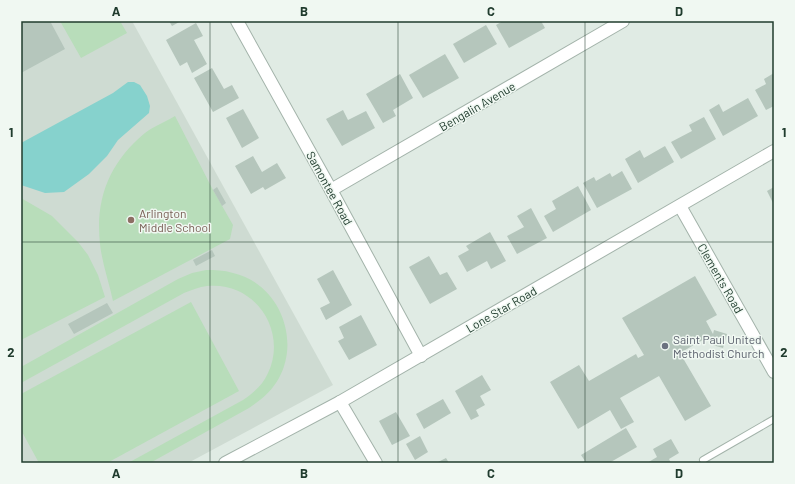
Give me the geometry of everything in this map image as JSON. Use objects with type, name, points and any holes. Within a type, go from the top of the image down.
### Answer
[{"type":"street","name":"Samontee Road","points":[[237,21],[421,356]]},
{"type":"street","name":"Bengalin Avenue","points":[[331,190],[623,21]]},
{"type":"street","name":"Lone Star Road","points":[[225,463],[340,402],[421,356],[774,151]]},
{"type":"street","name":"Clements Road","points":[[680,206],[774,372]]},
{"type":"street","points":[[340,402],[376,463]]},
{"type":"lane","points":[[703,460],[774,419]]},
{"type":"shaded area","name":"Arlington Middle School","points":[[21,21],[132,21],[333,385],[188,463],[21,463]]},
{"type":"green space","points":[[60,21],[120,21],[127,33],[81,58]]},
{"type":"green space","points":[[175,116],[213,190],[233,225],[230,239],[113,301],[100,244],[100,211],[103,196],[114,169],[122,156],[145,133]]},
{"type":"green space","points":[[21,198],[52,216],[78,242],[88,255],[98,275],[105,297],[21,340]]},
{"type":"green space","points":[[206,270],[226,271],[233,273],[249,279],[262,288],[273,300],[281,314],[286,330],[287,346],[285,362],[279,378],[270,391],[249,408],[150,463],[128,463],[243,400],[257,388],[266,377],[273,357],[274,341],[270,326],[263,312],[253,300],[240,292],[224,287],[204,286],[184,293],[21,383],[21,367],[178,279],[192,273]]},
{"type":"green space","points":[[191,302],[239,391],[107,463],[39,463],[21,430],[21,394]]},
{"type":"water","points":[[128,82],[134,82],[140,85],[147,96],[150,106],[149,113],[118,140],[107,156],[89,174],[64,192],[45,193],[21,185],[21,143],[113,93]]},
{"type":"building","points":[[21,21],[50,21],[65,49],[21,73]]},
{"type":"building","points":[[169,21],[181,21],[172,26]]},
{"type":"building","points":[[503,21],[541,21],[545,28],[509,48],[496,25]]},
{"type":"building","points":[[196,23],[203,36],[194,40],[207,64],[192,73],[187,62],[180,66],[166,40]]},
{"type":"building","points":[[486,25],[497,44],[464,63],[453,44]]},
{"type":"building","points":[[445,54],[459,78],[423,98],[409,75]]},
{"type":"building","points":[[212,68],[224,89],[232,85],[239,98],[213,112],[194,78]]},
{"type":"building","points":[[774,73],[774,106],[766,110],[755,90],[766,84],[764,79]]},
{"type":"building","points":[[400,74],[413,98],[393,110],[396,116],[383,123],[366,94]]},
{"type":"building","points":[[748,98],[758,116],[723,136],[709,110],[719,104],[723,112]]},
{"type":"building","points":[[243,109],[259,138],[242,148],[226,118]]},
{"type":"building","points":[[343,110],[348,120],[366,111],[375,128],[342,146],[326,119]]},
{"type":"building","points":[[704,117],[716,139],[681,159],[671,142],[692,131],[689,125]]},
{"type":"building","points":[[665,146],[674,162],[638,183],[625,159],[640,150],[644,158]]},
{"type":"building","points":[[253,156],[262,172],[277,163],[286,178],[265,190],[263,187],[251,194],[235,166]]},
{"type":"building","points":[[622,171],[632,189],[597,208],[583,183],[594,177],[596,181],[610,173],[612,177]]},
{"type":"building","points":[[578,186],[591,210],[553,232],[544,216],[556,209],[552,201]]},
{"type":"building","points":[[217,187],[226,203],[222,206],[213,190]]},
{"type":"building","points":[[774,187],[774,205],[767,191]]},
{"type":"building","points":[[531,208],[547,238],[517,254],[507,236],[524,227],[517,216]]},
{"type":"building","points":[[490,232],[506,261],[491,269],[487,261],[467,272],[458,256],[469,250],[466,246]]},
{"type":"building","points":[[212,250],[215,256],[196,266],[193,260]]},
{"type":"building","points":[[429,256],[440,275],[447,272],[457,289],[430,304],[409,267]]},
{"type":"building","points":[[333,270],[352,305],[326,320],[320,308],[330,303],[317,279]]},
{"type":"building","name":"Saint Paul United Methodist Church","points":[[695,276],[717,315],[706,321],[713,334],[714,330],[727,334],[723,348],[709,344],[711,340],[706,338],[680,353],[711,406],[685,421],[659,376],[620,398],[634,422],[621,429],[610,410],[578,429],[550,382],[579,365],[589,381],[636,354],[638,358],[644,355],[622,318]]},
{"type":"building","points":[[107,303],[113,313],[74,334],[68,324]]},
{"type":"building","points":[[361,315],[377,345],[349,360],[338,341],[344,338],[339,327]]},
{"type":"building","points":[[482,375],[491,390],[480,396],[485,405],[476,410],[479,416],[471,420],[455,391]]},
{"type":"building","points":[[443,399],[451,413],[424,429],[416,414]]},
{"type":"building","points":[[396,412],[410,436],[392,445],[379,421]]},
{"type":"building","points":[[626,428],[637,447],[609,463],[582,463],[585,461],[581,455]]},
{"type":"building","points":[[420,436],[428,452],[415,460],[406,444]]},
{"type":"building","points":[[671,439],[679,453],[669,459],[671,463],[647,463],[657,457],[653,449]]},
{"type":"building","points":[[446,458],[449,463],[436,463]]},
{"type":"place","name":"Arlington Middle School","points":[[131,220]]},
{"type":"place","name":"Saint Paul United Methodist Church","points":[[665,346]]}]
